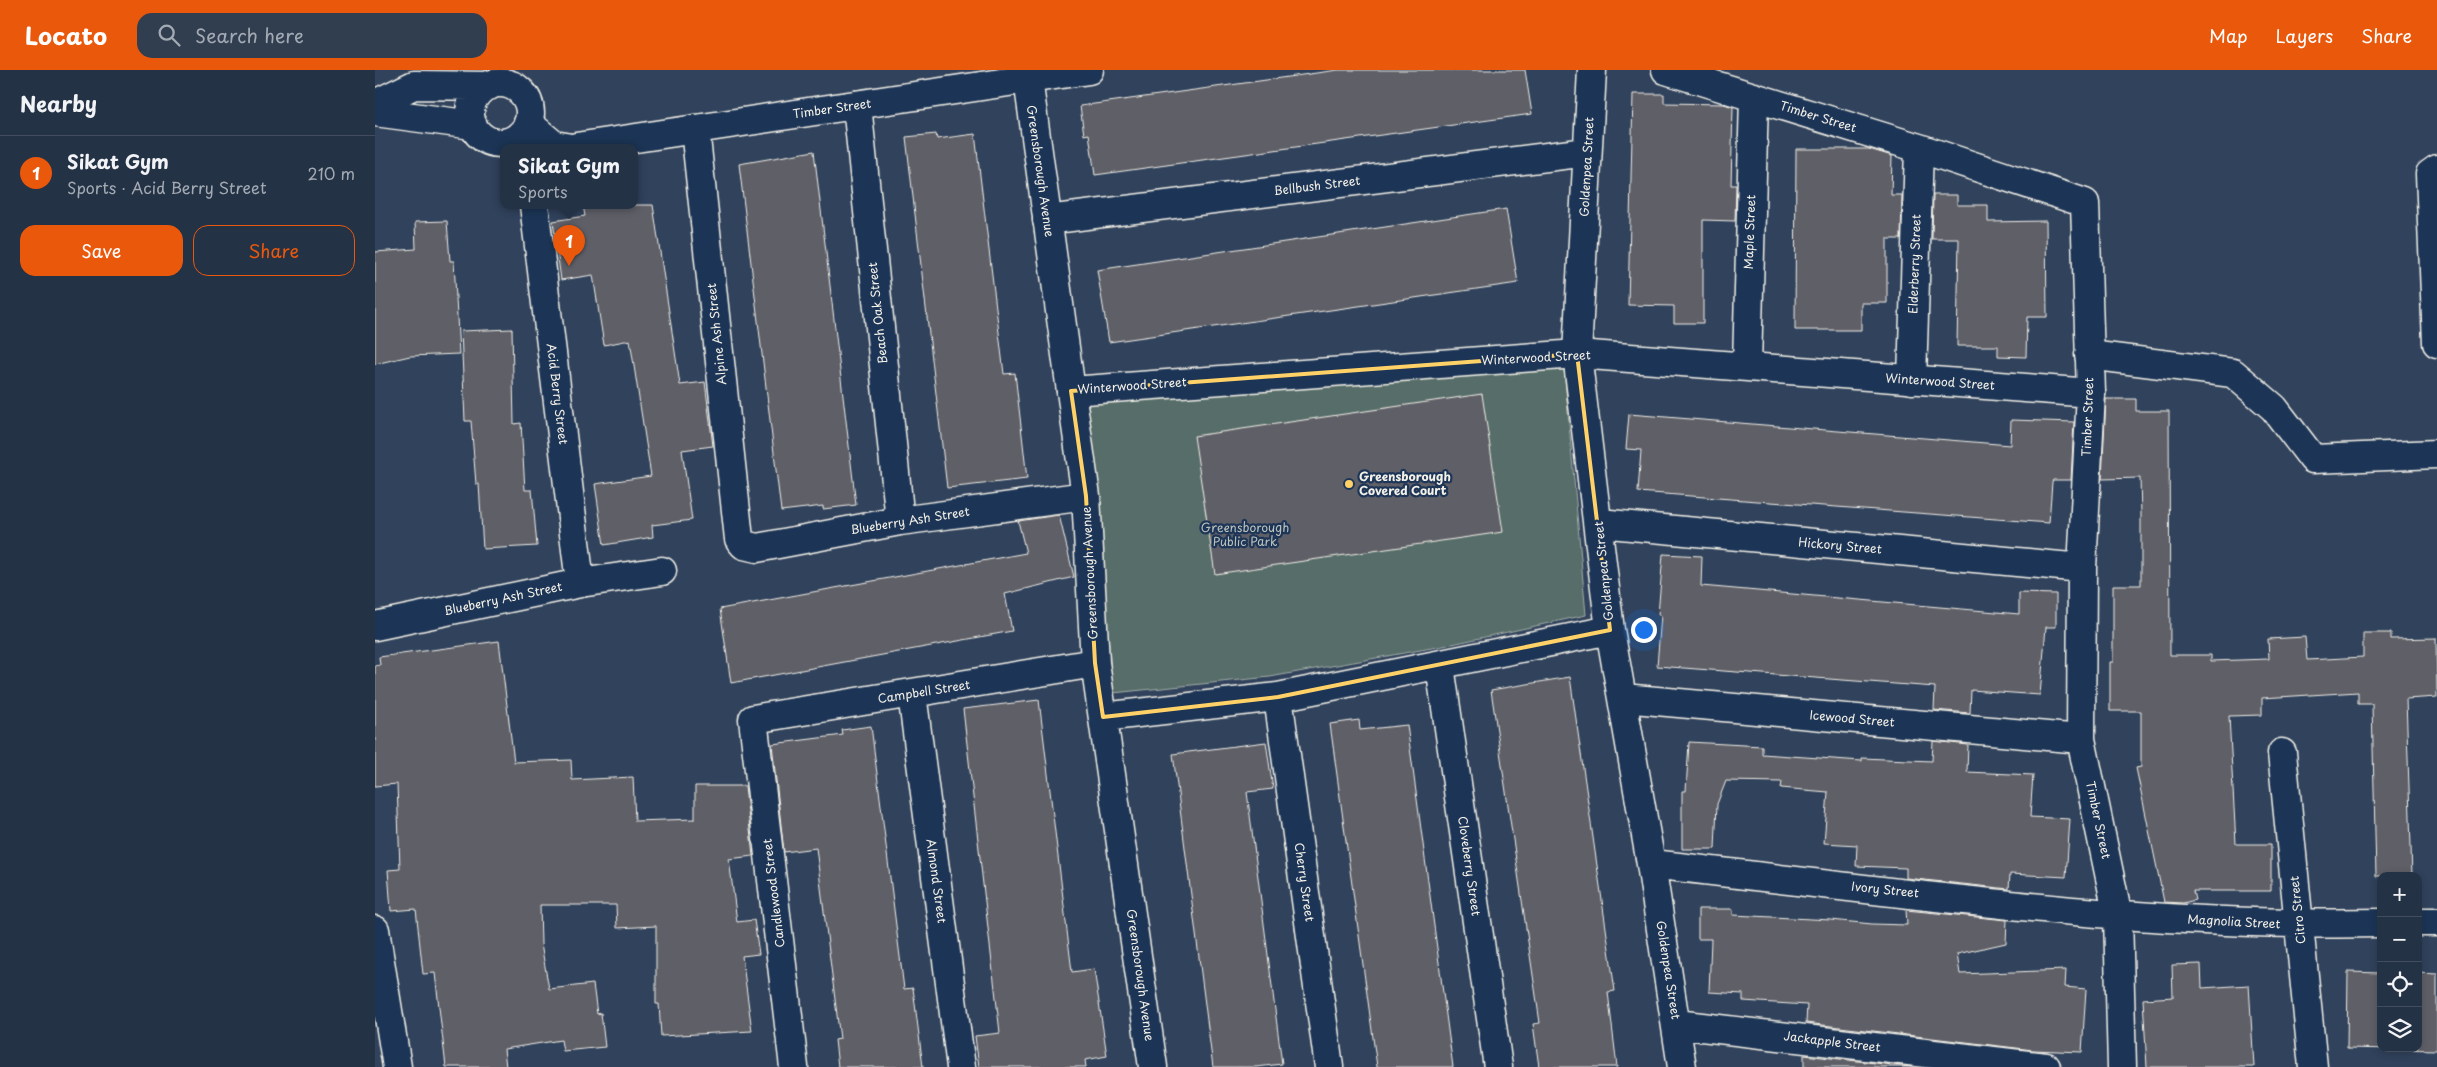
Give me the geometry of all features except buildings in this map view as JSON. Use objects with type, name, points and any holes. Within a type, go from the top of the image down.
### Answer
[{"type":"street","name":"Timber Street","points":[[596,144],[1089,70]]},
{"type":"street","name":"Goldenpea Street","points":[[1592,70],[1577,354],[1599,523],[1610,630],[1651,864],[1682,1067]]},
{"type":"street","name":"Timber Street","points":[[1666,70],[1919,148],[2085,203],[2091,393],[2082,568],[2081,739],[2118,916],[2122,1067]]},
{"type":"street","name":"Greensborough Avenue","points":[[1028,79],[1086,496],[1095,663],[1153,1067]]},
{"type":"street","points":[[375,104],[415,85],[489,86],[499,83],[508,84],[524,95],[529,104],[524,135]]},
{"type":"street","points":[[489,86],[474,98],[470,115],[473,125],[486,139],[505,143],[524,135],[551,144]]},
{"type":"street","name":"Maple Street","points":[[1747,366],[1754,97]]},
{"type":"street","name":"Beach Oak Street","points":[[857,105],[900,521]]},
{"type":"street","points":[[375,112],[473,125]]},
{"type":"street","name":"Alpine Ash Street","points":[[695,129],[739,538]]},
{"type":"street","name":"Elderberry Street","points":[[1912,380],[1919,148]]},
{"type":"street","name":"Bellbush Street","points":[[1047,220],[1587,152]]},
{"type":"street","points":[[2437,169],[2430,174],[2437,343]]},
{"type":"street","name":"Acid Berry Street","points":[[534,209],[580,583]]},
{"type":"street","name":"Winterwood Street","points":[[1071,391],[1577,354],[2091,393]]},
{"type":"street","points":[[2089,355],[2233,372],[2274,408],[2313,460],[2437,454]]},
{"type":"street","name":"Blueberry Ash Street","points":[[739,538],[744,545],[757,548],[900,521],[1086,496]]},
{"type":"street","name":"Hickory Street","points":[[1599,523],[2082,568]]},
{"type":"street","name":"Blueberry Ash Street","points":[[375,626],[580,583],[662,571]]},
{"type":"street","points":[[1103,717],[1278,697],[1440,666],[1610,630]]},
{"type":"street","name":"Campbell Street","points":[[753,719],[1095,663]]},
{"type":"street","name":"Cloveberry Street","points":[[1440,666],[1497,1067]]},
{"type":"street","name":"Almond Street","points":[[912,694],[961,1067]]},
{"type":"street","name":"Cherry Street","points":[[1278,697],[1329,1067]]},
{"type":"street","name":"Icewood Street","points":[[1623,698],[2081,739]]},
{"type":"street","name":"Candlewood Street","points":[[753,719],[794,1067]]},
{"type":"street","name":"Citro Street","points":[[2282,753],[2313,1067]]},
{"type":"street","name":"Ivory Street","points":[[1651,864],[2118,916]]},
{"type":"street","name":"Magnolia Street","points":[[2118,916],[2299,924],[2377,923]]},
{"type":"street","points":[[2422,922],[2437,922]]},
{"type":"street","points":[[375,930],[397,1067]]},
{"type":"street","name":"Jackapple Street","points":[[1676,1024],[2046,1067]]},
{"type":"highlighted area","points":[[1577,354],[1610,630],[1278,697],[1103,717],[1095,663],[1086,496],[1071,391]]},
{"type":"green space","name":"Greensborough Public Park","points":[[1564,368],[1586,615],[1443,646],[1270,677],[1113,693],[1087,403]]},
{"type":"place","name":"Sikat Gym","points":[[569,266]]},
{"type":"place","name":"Greensborough Covered Court","points":[[1349,484]]}]
